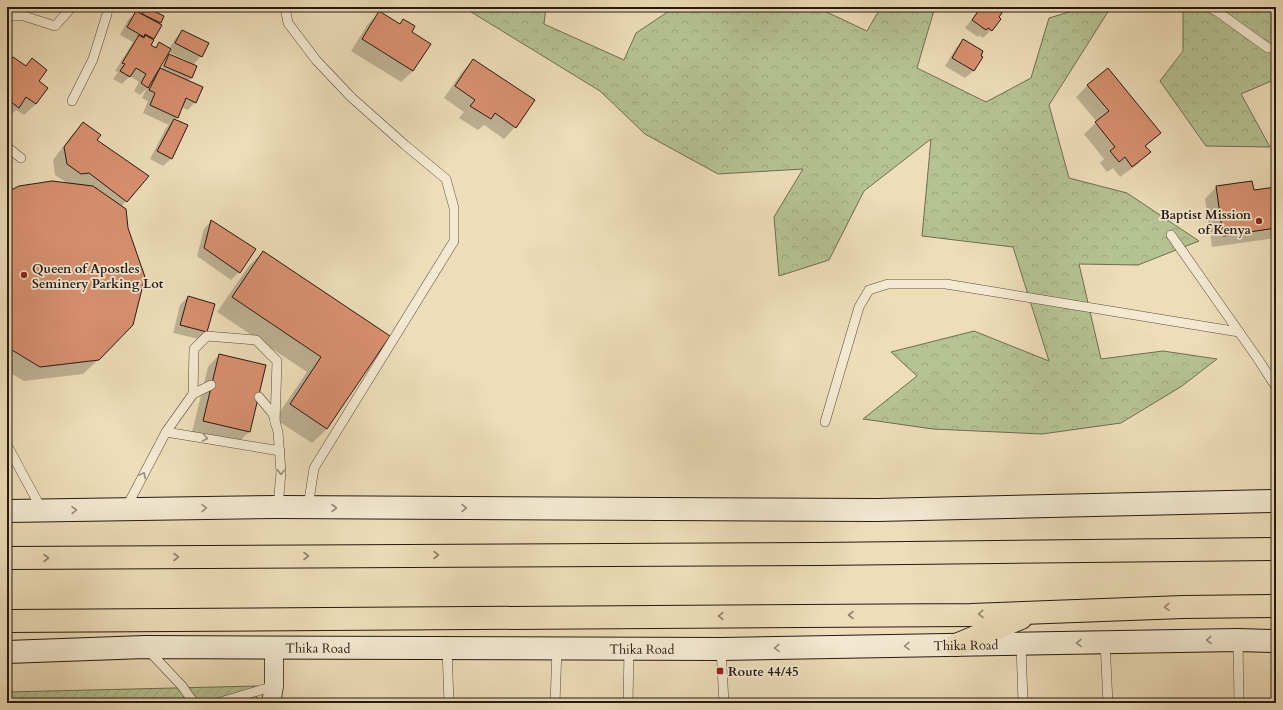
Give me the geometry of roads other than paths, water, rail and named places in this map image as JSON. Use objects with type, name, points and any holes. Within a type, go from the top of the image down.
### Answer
[{"type":"highway","points":[[7,558],[819,554],[1276,549]]},
{"type":"highway","points":[[7,621],[963,615],[1183,607],[1276,606]]},
{"type":"highway","points":[[956,645],[1033,612]]},
{"type":"main road","points":[[7,511],[278,507],[877,510],[1276,501]]},
{"type":"main road","name":"Thika Road","points":[[7,652],[145,647],[721,649],[1276,640]]},
{"type":"street","points":[[273,694],[274,648]]},
{"type":"lane","points":[[7,16],[24,16],[56,26],[72,7]]},
{"type":"lane","points":[[72,101],[93,59],[108,7]]},
{"type":"lane","points":[[285,7],[288,23],[316,60],[351,97],[446,179],[454,208],[454,241],[314,468],[308,507]]},
{"type":"lane","points":[[1207,7],[1218,12],[1268,48],[1276,48]]},
{"type":"lane","points":[[7,147],[20,158]]},
{"type":"lane","points":[[1171,235],[1276,387]]},
{"type":"lane","points":[[825,422],[859,307],[869,290],[888,284],[946,284],[1239,332]]},
{"type":"lane","points":[[192,394],[194,349],[207,336],[256,340],[277,361],[275,423]]},
{"type":"lane","points":[[125,509],[166,432],[192,394],[211,385]]},
{"type":"lane","points":[[258,397],[273,414],[278,432],[281,472],[278,507]]},
{"type":"lane","points":[[166,432],[280,451]]},
{"type":"lane","points":[[7,446],[43,511]]},
{"type":"lane","points":[[1238,640],[1239,703]]},
{"type":"lane","points":[[1105,642],[1108,703]]},
{"type":"lane","points":[[1021,644],[1023,703]]},
{"type":"lane","points":[[145,647],[182,686],[194,703]]},
{"type":"lane","points":[[447,648],[449,703]]},
{"type":"lane","points":[[555,703],[557,648]]},
{"type":"lane","points":[[628,703],[629,649]]},
{"type":"lane","points":[[721,649],[724,703]]},
{"type":"lane","points":[[217,703],[273,694]]},
{"type":"place","name":"Baptist Mission of Kenya","points":[[1259,221]]},
{"type":"place","name":"Queen of Apostles Seminery Parking Lot","points":[[24,275]]},
{"type":"place","name":"Route 44/45","points":[[720,671]]}]
